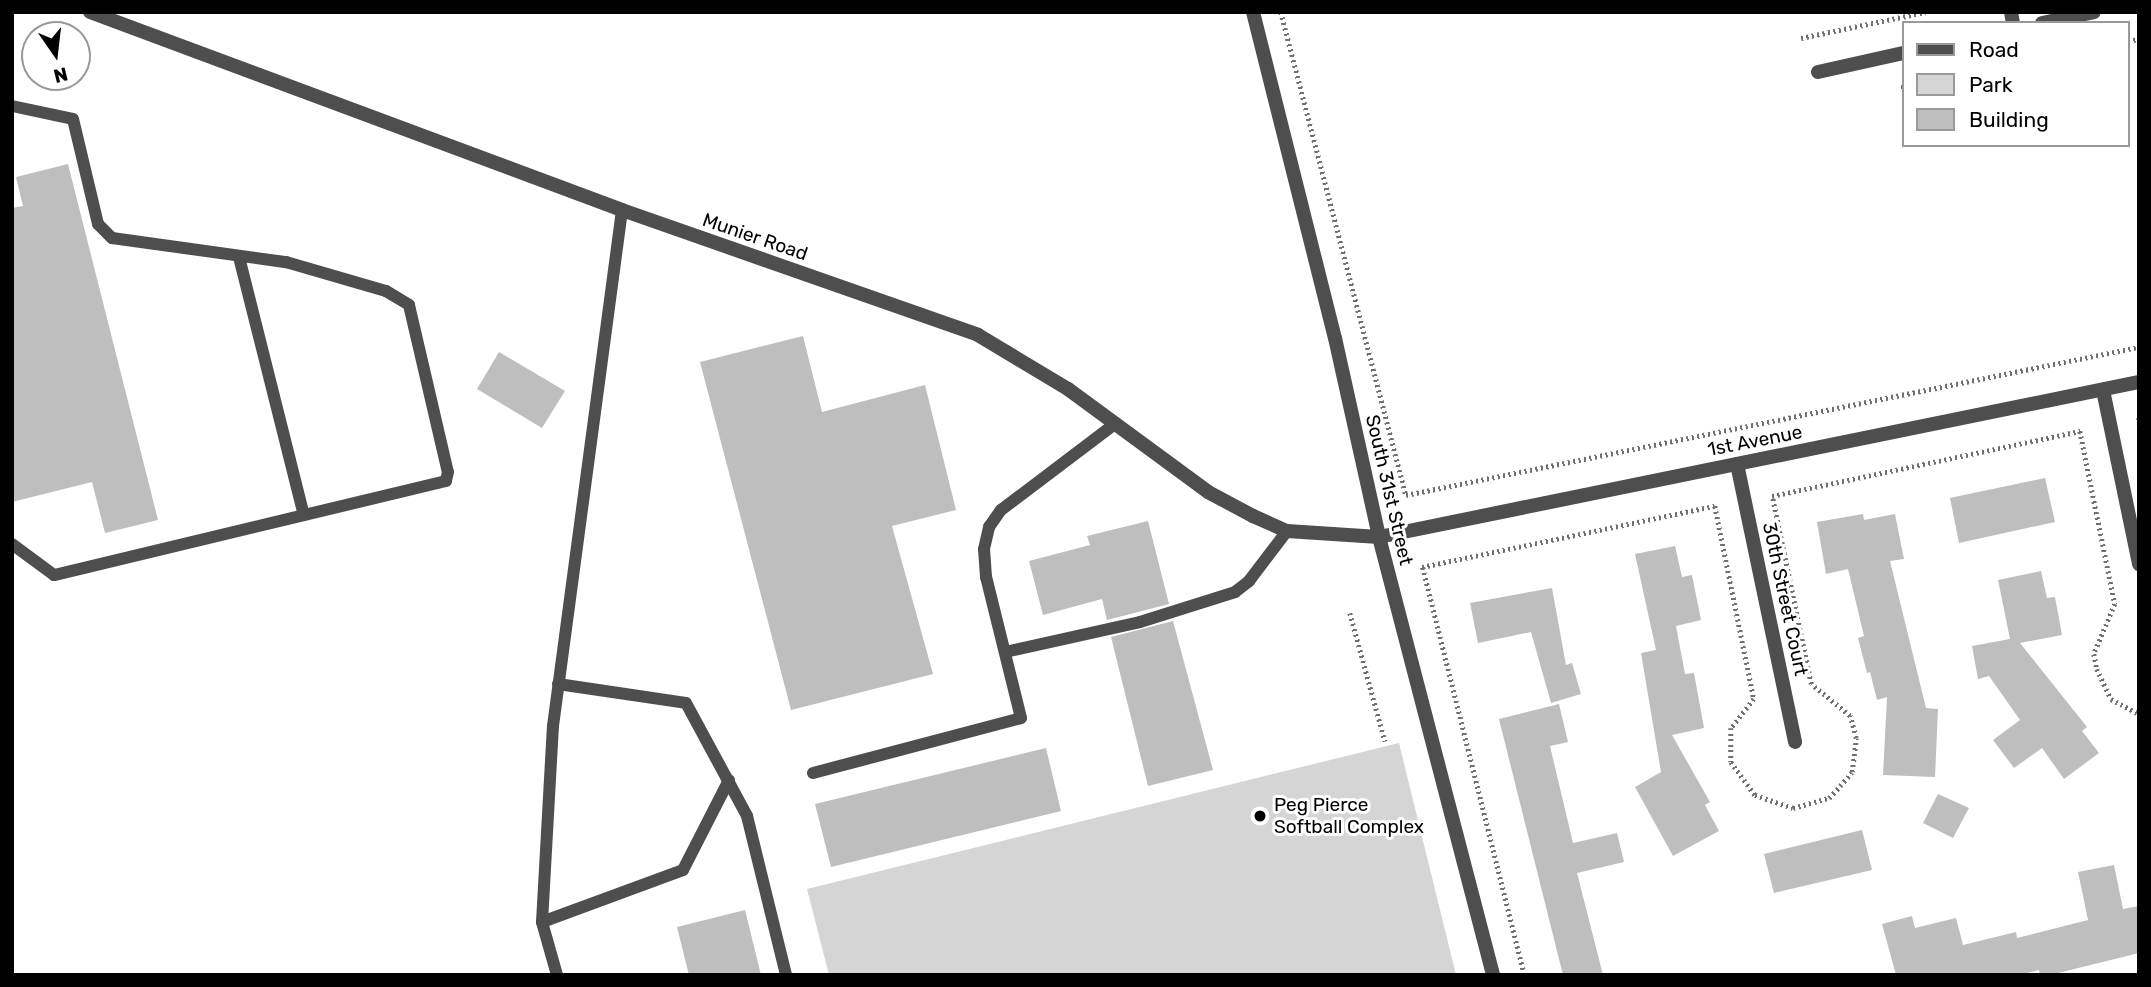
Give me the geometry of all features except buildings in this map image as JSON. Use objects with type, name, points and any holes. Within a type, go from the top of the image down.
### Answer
[{"type":"street","name":"Munier Road","points":[[90,12],[622,210],[978,335],[1116,423],[1208,492],[1287,531],[1379,537]]},
{"type":"street","name":"South 31st Street","points":[[1253,12],[1335,338],[1379,537],[1493,975]]},
{"type":"street","points":[[2051,21],[2094,12]]},
{"type":"street","points":[[1818,72],[1902,53]]},
{"type":"street","name":"1st Avenue","points":[[1379,537],[2139,382]]},
{"type":"street","points":[[2103,390],[2139,564]]},
{"type":"street","name":"30th Street Court","points":[[1737,464],[1795,743]]},
{"type":"lane","points":[[12,106],[73,119],[98,224],[112,238],[299,265],[386,291],[409,305],[448,472],[446,481],[54,575],[12,544]]},
{"type":"lane","points":[[557,975],[542,922],[558,684],[622,210]]},
{"type":"lane","points":[[239,257],[304,515]]},
{"type":"lane","points":[[813,773],[1021,718],[986,577],[984,549],[989,527],[1001,510],[1116,423]]},
{"type":"lane","points":[[1004,652],[1140,622],[1235,592],[1249,581],[1287,531]]},
{"type":"lane","points":[[558,684],[686,703],[747,816],[786,975]]},
{"type":"lane","points":[[542,922],[683,870],[729,780]]},
{"type":"path","points":[[1281,12],[1406,495],[2139,347]]},
{"type":"path","points":[[1801,38],[1925,12]]},
{"type":"path","points":[[2139,418],[2139,424]]},
{"type":"path","points":[[1524,975],[1422,567],[1715,506],[1754,699],[1731,729],[1731,762],[1755,795],[1793,808],[1829,798],[1840,786],[1852,772],[1856,738],[1850,716],[1811,684],[1772,496],[2080,431],[2115,604],[2094,654],[2097,669],[2111,699],[2139,714]]},
{"type":"path","points":[[1350,613],[1385,741]]},
{"type":"green space","name":"Peg Pierce Softball Complex","points":[[1399,743],[1456,975],[829,975],[807,889]]},
{"type":"place","name":"Peg Pierce Softball Complex","points":[[1260,816]]}]
